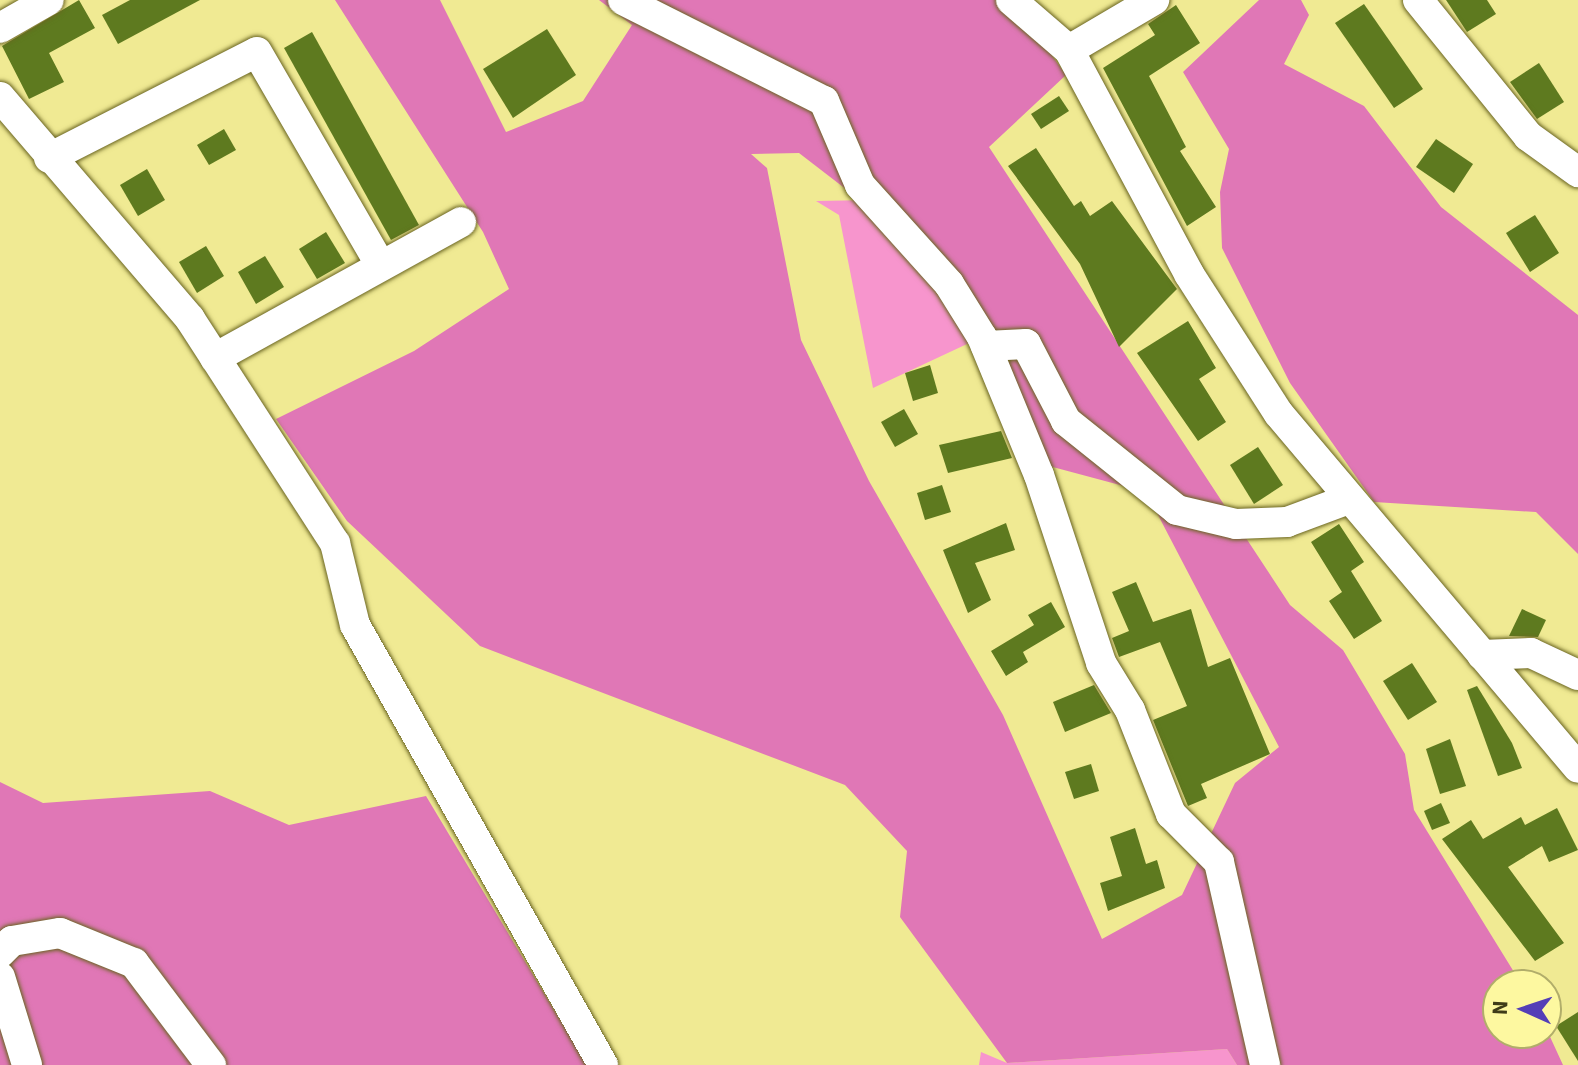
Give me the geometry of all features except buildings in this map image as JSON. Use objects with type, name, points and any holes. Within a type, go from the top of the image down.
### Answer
[{"type":"street","points":[[0,28],[49,0]]},
{"type":"street","points":[[623,0],[824,101],[860,185],[949,284],[986,346],[1039,475],[1101,663],[1130,710],[1171,814],[1219,862],[1265,1065]]},
{"type":"street","points":[[1011,0],[1069,50],[1212,311],[1279,414],[1578,768]]},
{"type":"street","points":[[1069,50],[1154,0]]},
{"type":"street","points":[[1418,0],[1528,136],[1578,172]]},
{"type":"street","points":[[49,158],[257,52],[381,266]]},
{"type":"street","points":[[0,97],[215,358],[335,543],[355,625],[603,1065]]},
{"type":"street","points":[[215,358],[461,222]]},
{"type":"street","points":[[986,346],[1026,344],[1066,421],[1177,510],[1236,524],[1287,522],[1349,499]]},
{"type":"street","points":[[1482,655],[1531,653],[1578,675]]},
{"type":"street","points":[[0,953],[12,941],[60,933],[134,963],[211,1065]]},
{"type":"street","points":[[0,977],[27,1065]]},
{"type":"shaded area","points":[[335,0],[440,0],[506,132],[583,101],[632,25],[599,0],[995,0],[1030,25],[1066,75],[989,147],[1290,605],[1343,650],[1405,754],[1414,810],[1512,969],[1482,969],[1482,1049],[1556,1049],[1563,1065],[1237,1065],[1227,1049],[1007,1063],[900,917],[907,851],[845,785],[480,646],[347,521],[276,419],[414,351],[509,289],[483,232]],"holes":[[[799,153],[960,277],[1049,466],[1146,492],[1279,747],[1235,783],[1182,895],[1102,939],[1003,715],[869,481],[801,340],[767,168],[751,154]]]},
{"type":"shaded area","points":[[1259,0],[1301,0],[1309,15],[1284,64],[1364,106],[1441,207],[1578,315],[1578,554],[1536,512],[1374,502],[1290,383],[1222,248],[1220,192],[1229,149],[1183,72]]},
{"type":"shaded area","points":[[871,200],[982,337],[873,388],[839,215],[816,201]]},
{"type":"shaded area","points":[[0,782],[43,803],[210,791],[289,825],[426,796],[587,1065],[0,1065]]},
{"type":"shaded area","points":[[1227,1049],[1237,1065],[979,1065],[981,1052],[1007,1063]]}]
